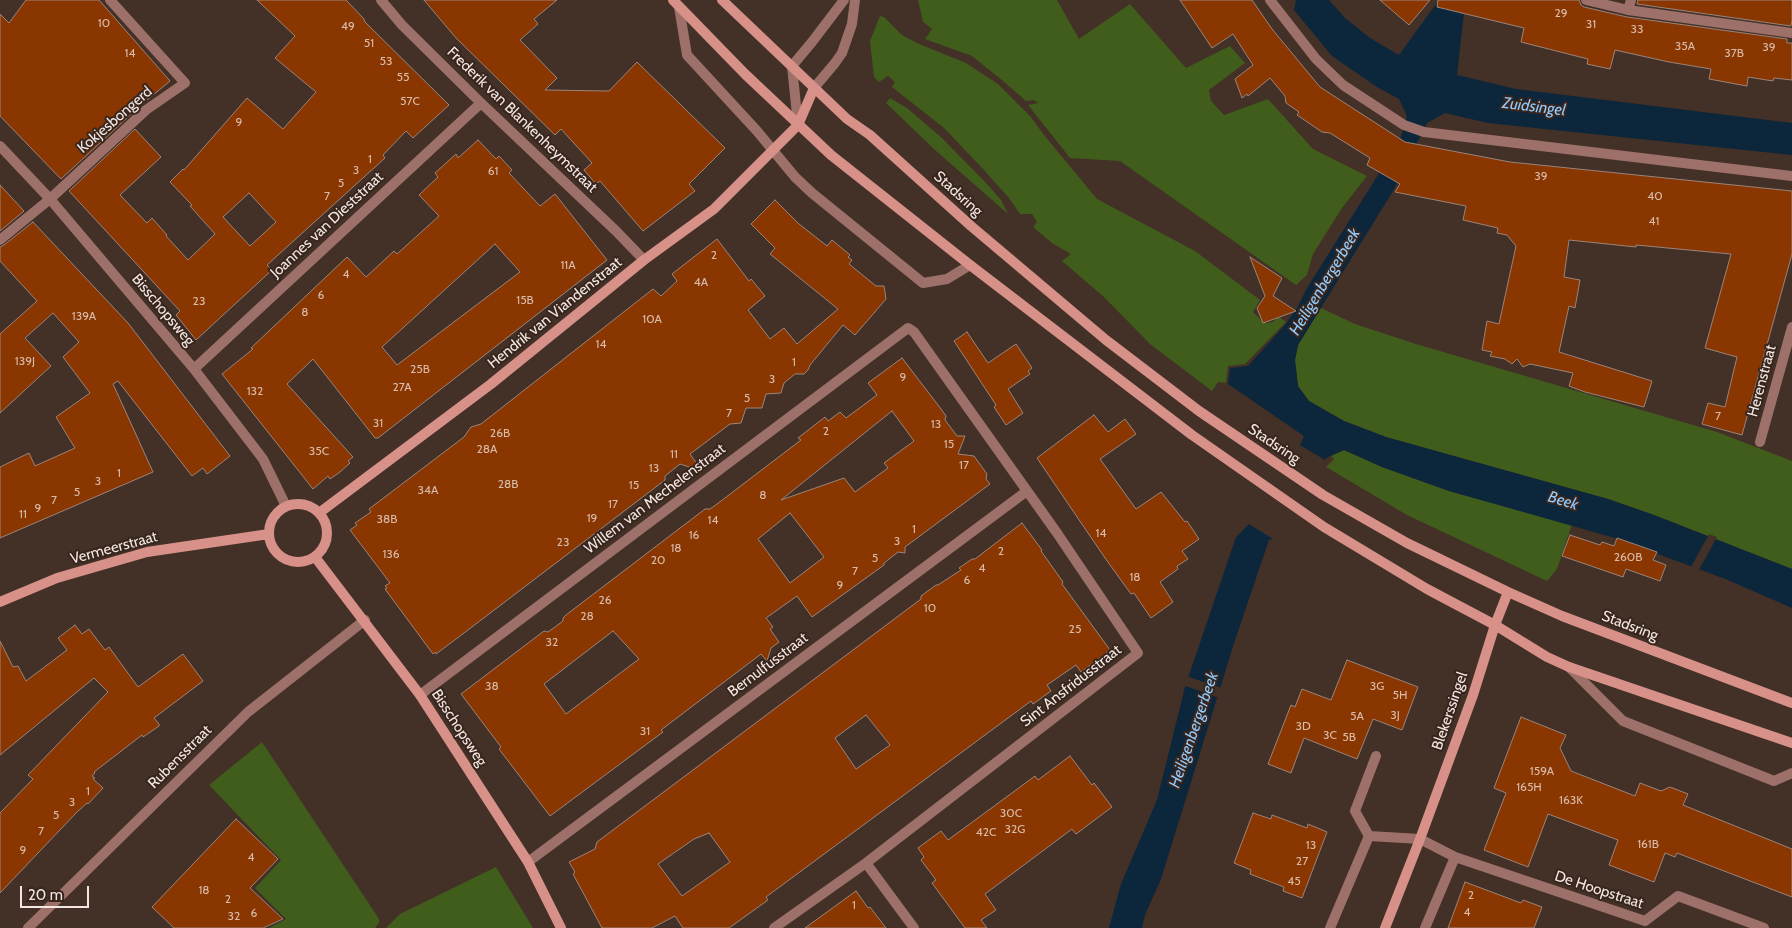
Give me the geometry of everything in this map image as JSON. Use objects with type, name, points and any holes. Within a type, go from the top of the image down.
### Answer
[{"type":"main road","name":"Stadsring","points":[[722,0],[847,119],[870,135],[971,226],[1106,340],[1199,411],[1323,495],[1407,543],[1562,616],[1792,703]]},
{"type":"main road","points":[[676,3],[740,69],[831,155],[970,266],[1192,435],[1332,532],[1427,589],[1495,625],[1547,657],[1792,743]]},
{"type":"main road","points":[[798,125],[814,88]]},
{"type":"main road","name":"Hendrik van Viandenstraat","points":[[319,513],[491,384],[644,260],[714,209],[798,125]]},
{"type":"main road","points":[[304,504],[319,513],[325,521],[327,531],[326,541],[322,550],[315,557],[307,561],[289,561],[275,551],[268,534],[273,517],[279,511],[286,506],[304,504]]},
{"type":"main road","name":"Vermeerstraat","points":[[0,602],[57,578],[147,552],[268,534]]},
{"type":"main road","name":"Bisschopsweg","points":[[315,557],[365,620],[420,695],[528,862],[561,928]]},
{"type":"main road","name":"Blekerssingel","points":[[1385,928],[1473,695],[1495,625],[1508,592]]},
{"type":"street","name":"Kokjesbongerd","points":[[50,199],[146,110],[185,83],[110,0]]},
{"type":"street","name":"Frederik van Blankenheymstraat","points":[[381,0],[402,25],[481,103],[616,230],[644,260]]},
{"type":"street","points":[[798,125],[792,66],[844,0]]},
{"type":"street","points":[[814,88],[842,53],[852,24],[855,0]]},
{"type":"street","points":[[1283,0],[1272,3],[1316,58],[1343,85],[1404,124],[1424,132],[1792,176]]},
{"type":"street","points":[[1586,0],[1630,5],[1792,33]]},
{"type":"street","points":[[676,3],[687,55],[795,177],[812,193],[922,283],[947,279],[970,266]]},
{"type":"street","name":"Joannes van Dieststraat","points":[[194,370],[481,103]]},
{"type":"street","name":"Bisschopsweg","points":[[0,146],[50,199],[194,370],[263,459],[286,506]]},
{"type":"street","points":[[0,240],[50,199]]},
{"type":"street","name":"Herenstraat","points":[[1760,442],[1792,327]]},
{"type":"street","name":"Sint Ansfridusstraat","points":[[774,928],[866,863],[1138,653],[1057,533],[914,332],[908,328]]},
{"type":"street","name":"Willem van Mechelenstraat","points":[[420,695],[908,328]]},
{"type":"street","name":"Bernulfusstraat","points":[[528,862],[1027,491]]},
{"type":"street","name":"Rubensstraat","points":[[28,928],[248,712],[365,620]]},
{"type":"street","points":[[1569,666],[1623,721],[1774,781],[1792,774]]},
{"type":"street","points":[[1369,836],[1355,811],[1376,756]]},
{"type":"street","points":[[1369,836],[1420,839]]},
{"type":"street","points":[[1330,928],[1369,836]]},
{"type":"street","name":"De Hoopstraat","points":[[1420,839],[1455,857],[1643,925],[1678,896],[1764,928]]},
{"type":"street","points":[[1425,928],[1455,857]]},
{"type":"street","points":[[866,863],[914,928]]},
{"type":"green space","points":[[918,0],[1057,0],[1079,39],[1130,4],[1186,68],[1230,46],[1245,63],[1209,90],[1211,101],[1224,115],[1268,99],[1313,149],[1367,176],[1342,208],[1313,254],[1307,275],[1296,285],[1120,161],[1070,158],[1028,105],[1038,103],[1034,100],[1026,101],[972,56],[925,39],[932,29],[923,22]]},
{"type":"green space","points":[[880,16],[884,17],[902,35],[966,63],[998,84],[1030,116],[1097,199],[1195,251],[1260,300],[1253,312],[1262,321],[1267,323],[1273,322],[1278,316],[1286,322],[1245,364],[1228,366],[1226,383],[1218,382],[1212,391],[1150,344],[1104,297],[1062,261],[1071,254],[1052,243],[1033,227],[1037,222],[1032,214],[1020,214],[1009,198],[944,128],[892,87],[895,82],[888,76],[879,82],[874,77],[870,41]]},
{"type":"green space","points":[[890,98],[907,108],[942,138],[989,186],[1001,200],[1008,214],[935,150],[886,103]]},
{"type":"green space","points":[[1321,308],[1355,324],[1416,344],[1717,432],[1792,461],[1792,569],[1608,499],[1386,437],[1344,421],[1309,401],[1298,386],[1295,360],[1298,345]]},
{"type":"green space","points":[[1344,450],[1382,467],[1449,491],[1572,524],[1557,569],[1547,581],[1407,515],[1326,467],[1334,459],[1331,456]]},
{"type":"green space","points":[[262,742],[379,919],[379,923],[375,928],[269,928],[286,919],[255,888],[281,860],[209,785]]},
{"type":"green space","points":[[496,867],[533,928],[386,928],[400,914]]},
{"type":"water","points":[[1296,0],[1329,0],[1345,18],[1370,38],[1399,55],[1439,0],[1465,4],[1457,75],[1516,89],[1792,123],[1792,155],[1488,123],[1445,113],[1427,123],[1393,191],[1298,345],[1295,360],[1298,386],[1309,401],[1344,421],[1386,437],[1608,499],[1792,569],[1792,608],[1728,580],[1615,538],[1449,491],[1382,467],[1344,450],[1325,460],[1300,445],[1304,436],[1228,384],[1230,368],[1248,366],[1285,325],[1297,308],[1307,288],[1400,140],[1407,116],[1399,99],[1377,87],[1332,56],[1294,10]]},
{"type":"water","name":"Heiligenbergerbeek","points":[[1249,524],[1273,539],[1269,540],[1235,640],[1161,879],[1145,915],[1142,928],[1109,928],[1121,884],[1157,800],[1185,687],[1236,537]]},
{"type":"pier","points":[[1709,534],[1717,537],[1699,570],[1691,567]]},
{"type":"pier","points":[[1186,676],[1222,688],[1219,698],[1183,685]]},
{"type":"building","points":[[26,0],[99,0],[170,81],[141,105],[61,179],[0,116],[0,14],[9,23]]},
{"type":"building","points":[[257,0],[346,0],[365,22],[449,105],[413,138],[406,131],[383,155],[385,158],[267,265],[272,270],[196,340],[176,315],[180,311],[69,191],[135,129],[161,157],[120,195],[147,223],[152,218],[188,260],[215,234],[190,206],[192,205],[170,182],[184,170],[247,98],[283,129],[316,92],[275,58],[295,36]],"holes":[[[249,193],[276,222],[250,246],[223,217]]]},
{"type":"building","points":[[424,0],[557,0],[534,19],[538,24],[520,40],[557,78],[545,90],[609,91],[637,62],[725,148],[689,184],[695,191],[643,231],[600,181],[596,184],[584,170],[592,163],[561,129],[555,135],[456,38]]},
{"type":"building","points":[[1180,0],[1252,0],[1272,29],[1320,87],[1405,142],[1510,162],[1792,191],[1792,254],[1742,435],[1702,424],[1708,403],[1725,407],[1737,357],[1705,348],[1731,254],[1569,240],[1564,277],[1580,280],[1575,308],[1569,306],[1559,352],[1652,381],[1644,407],[1569,386],[1573,373],[1530,364],[1523,367],[1517,359],[1512,364],[1505,359],[1490,356],[1492,352],[1482,350],[1487,321],[1499,324],[1516,246],[1507,235],[1497,233],[1498,228],[1463,220],[1466,206],[1395,192],[1400,184],[1367,165],[1370,158],[1330,133],[1322,132],[1297,115],[1299,112],[1286,103],[1285,96],[1270,78],[1248,96],[1247,94],[1242,98],[1235,79],[1253,65],[1233,34],[1212,48]]},
{"type":"building","points":[[1380,0],[1430,0],[1409,25]]},
{"type":"building","points":[[1438,0],[1579,0],[1584,7],[1627,17],[1787,39],[1787,43],[1792,43],[1792,80],[1774,78],[1773,81],[1748,77],[1747,86],[1709,79],[1711,69],[1615,50],[1610,69],[1587,64],[1588,59],[1521,42],[1524,28],[1437,7]]},
{"type":"building","points":[[1638,0],[1792,0],[1792,21],[1791,26],[1637,4]]},
{"type":"building","points":[[478,140],[496,159],[499,156],[512,170],[509,173],[540,206],[555,194],[607,260],[378,438],[375,438],[313,359],[287,384],[353,457],[348,461],[350,463],[340,472],[330,479],[328,476],[313,489],[222,374],[253,349],[251,348],[347,257],[366,277],[394,251],[397,254],[439,216],[419,195],[438,177],[435,173],[456,154],[458,158]],"holes":[[[495,244],[520,272],[397,365],[382,347]]]},
{"type":"building","points":[[0,185],[24,211],[0,231]]},
{"type":"building","points":[[775,200],[799,224],[827,246],[832,240],[850,255],[848,257],[852,260],[849,264],[876,286],[884,286],[886,299],[855,335],[843,325],[804,374],[795,374],[784,383],[781,393],[766,394],[762,408],[746,408],[741,423],[730,424],[690,454],[702,471],[680,464],[665,476],[665,480],[436,654],[435,652],[433,654],[385,589],[387,588],[385,586],[390,583],[350,530],[357,525],[355,523],[371,512],[369,509],[464,437],[471,427],[481,424],[653,289],[661,296],[677,281],[672,274],[717,239],[749,281],[751,279],[765,296],[748,310],[770,339],[784,328],[797,344],[838,309],[770,254],[775,248],[751,224]]},
{"type":"building","points":[[33,222],[128,323],[230,456],[207,474],[203,468],[192,476],[118,381],[113,384],[153,472],[0,538],[0,467],[29,453],[35,466],[75,448],[56,417],[90,393],[63,357],[79,342],[53,313],[25,338],[51,366],[0,413],[0,334],[37,301],[0,261],[0,247]]},
{"type":"building","points":[[1250,257],[1282,278],[1273,296],[1296,311],[1263,323],[1257,308],[1265,296]]},
{"type":"building","points":[[967,332],[988,363],[1016,344],[1032,368],[1028,371],[1030,374],[1008,389],[1023,413],[1006,425],[994,407],[996,405],[954,341]]},
{"type":"building","points":[[902,358],[946,416],[945,420],[957,436],[965,436],[958,454],[974,456],[987,474],[986,479],[990,484],[905,547],[905,553],[898,552],[884,565],[812,617],[797,596],[766,618],[773,627],[770,629],[779,642],[771,648],[767,661],[761,654],[661,730],[663,732],[550,816],[499,749],[501,747],[461,694],[544,631],[548,632],[563,621],[566,615],[705,509],[710,509],[717,504],[801,440],[798,438],[825,417],[828,421],[840,412],[846,418],[877,395],[868,383]],"holes":[[[892,411],[914,441],[884,463],[888,468],[855,492],[844,478],[781,500]],[[790,513],[824,557],[790,583],[758,539]],[[613,631],[639,659],[566,714],[544,684]]]},
{"type":"building","points":[[1094,415],[1108,432],[1125,419],[1136,434],[1100,459],[1136,509],[1161,492],[1185,522],[1187,521],[1199,539],[1182,551],[1188,559],[1177,566],[1178,569],[1160,582],[1173,602],[1151,618],[1134,593],[1131,594],[1105,558],[1037,458]]},
{"type":"building","points":[[1022,523],[1063,582],[1062,584],[1110,650],[1081,672],[1076,665],[1047,685],[1051,691],[1033,704],[1031,701],[766,897],[768,900],[729,928],[683,928],[675,916],[652,928],[602,928],[573,874],[575,872],[569,862],[595,849],[597,842],[921,599],[921,596],[961,570],[959,568],[972,559],[975,559]],"holes":[[[866,715],[890,745],[856,769],[835,738]],[[709,833],[730,862],[682,896],[658,864],[694,839]]]},
{"type":"building","points":[[1570,535],[1600,545],[1602,542],[1614,546],[1617,538],[1657,552],[1653,560],[1666,565],[1660,581],[1626,569],[1623,577],[1562,556]]},
{"type":"building","points":[[75,625],[82,634],[89,629],[105,650],[109,647],[138,687],[183,654],[203,681],[154,718],[159,726],[143,737],[142,735],[94,772],[92,776],[95,778],[93,779],[103,788],[88,804],[77,812],[0,893],[0,813],[33,779],[28,775],[108,692],[94,678],[0,755],[0,641],[13,667],[18,666],[26,681],[67,650],[58,638]]},
{"type":"building","points":[[1347,660],[1418,687],[1402,730],[1373,719],[1357,759],[1304,738],[1291,773],[1268,764],[1291,705],[1295,707],[1302,689],[1331,700]]},
{"type":"building","points":[[1521,717],[1566,735],[1560,748],[1571,771],[1635,796],[1640,783],[1661,791],[1670,787],[1688,794],[1683,805],[1792,849],[1792,897],[1677,853],[1675,857],[1665,853],[1654,882],[1609,865],[1618,840],[1548,814],[1528,867],[1484,850],[1506,793],[1494,788]]},
{"type":"building","points":[[1070,756],[1112,807],[1076,834],[1072,829],[985,894],[996,910],[981,920],[987,928],[965,928],[932,883],[936,880],[921,860],[924,857],[918,848],[941,831],[948,840],[1035,776],[1038,780]]},
{"type":"building","points":[[1253,813],[1271,819],[1272,815],[1307,828],[1308,824],[1327,832],[1302,898],[1283,891],[1284,887],[1250,874],[1251,870],[1234,863]]},
{"type":"building","points":[[236,819],[278,859],[250,888],[283,919],[263,928],[174,928],[152,907]]},
{"type":"building","points":[[1465,882],[1521,903],[1523,900],[1542,907],[1534,928],[1448,928]]},
{"type":"building","points":[[856,891],[886,928],[805,928]]},
{"type":"water label","name":"Zuidsingel","points":[[1534,107]]},
{"type":"water label","name":"Beek","points":[[1563,501]]}]
